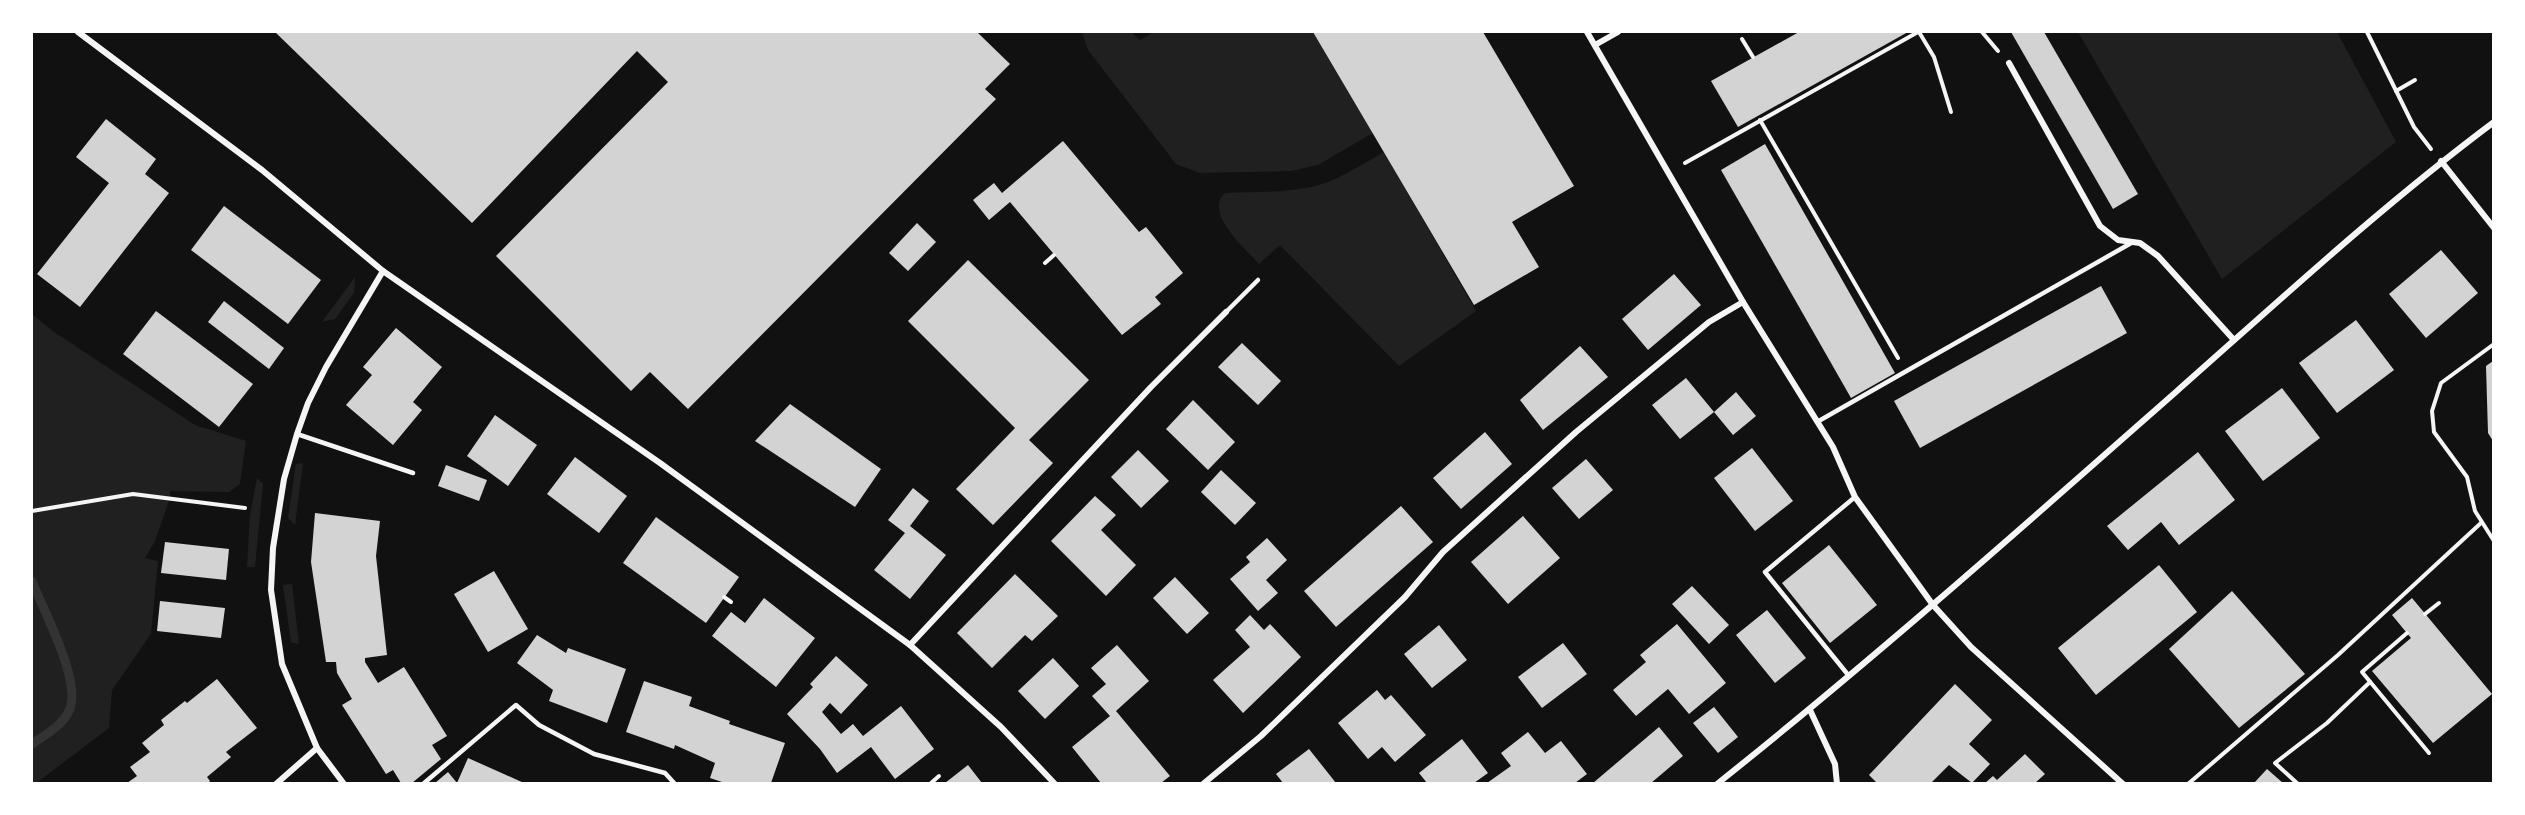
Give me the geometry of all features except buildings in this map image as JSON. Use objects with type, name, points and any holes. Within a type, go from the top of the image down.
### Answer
[{"type":"street","points":[[78,32],[262,170],[383,271],[660,463],[910,645],[1000,727],[1055,783]]},
{"type":"street","points":[[1587,32],[1743,302],[1833,447],[1856,497],[1933,604],[1971,646],[2123,783]]},
{"type":"street","points":[[1595,45],[1618,32]]},
{"type":"street","points":[[2009,63],[2100,226],[2118,240],[2140,243],[2158,256],[2234,340]]},
{"type":"street","points":[[1717,783],[1810,710],[2441,161],[2493,122]]},
{"type":"street","points":[[2441,161],[2493,228]]},
{"type":"street","points":[[344,783],[317,748],[282,664],[271,590],[273,548],[284,480],[308,403],[326,367],[383,271]]},
{"type":"street","points":[[1203,783],[1261,736],[1406,597],[1443,552],[1576,432],[1709,322],[1743,302]]},
{"type":"street","points":[[910,645],[1151,387],[1226,312]]},
{"type":"street","points":[[1810,710],[1835,764],[1838,783]]},
{"type":"street","points":[[276,783],[317,748]]},
{"type":"lane","points":[[1817,422],[2133,242]]},
{"type":"lane","points":[[1226,312],[1258,280]]},
{"type":"lane","points":[[297,434],[412,473]]},
{"type":"lane","points":[[1849,676],[1765,572],[1856,497]]},
{"type":"lane","points":[[423,783],[516,705],[539,725],[594,754],[665,773],[675,783]]},
{"type":"path","points":[[1684,163],[1918,32],[1934,57],[1951,112]]},
{"type":"path","points":[[2367,32],[2414,127],[2441,161]]},
{"type":"path","points":[[1742,39],[1753,57]]},
{"type":"path","points":[[2396,91],[2415,80]]},
{"type":"path","points":[[1760,120],[1906,371]]},
{"type":"path","points":[[1045,263],[1054,255]]},
{"type":"path","points":[[2493,344],[2441,383],[2432,411],[2434,432],[2467,477],[2475,511],[2493,541]]},
{"type":"path","points":[[32,511],[133,494],[245,508]]},
{"type":"path","points":[[2188,783],[2338,656],[2481,523]]},
{"type":"path","points":[[724,597],[731,602]]},
{"type":"path","points":[[2425,614],[2439,603]]},
{"type":"path","points":[[2407,633],[2362,672],[2429,753]]},
{"type":"path","points":[[2298,783],[2275,763],[2327,723],[2370,682]]},
{"type":"path","points":[[930,783],[939,776]]},
{"type":"shaded area","points":[[1082,32],[1131,32],[1140,40],[1154,32],[1313,32],[1373,133],[1318,165],[1291,171],[1200,173],[1176,164],[1088,50]]},
{"type":"shaded area","points":[[2078,32],[2337,32],[2396,142],[2222,279]]},
{"type":"shaded area","points":[[1384,152],[1476,311],[1399,366],[1280,245],[1259,264],[1229,230],[1219,210],[1220,201],[1225,193],[1278,191],[1318,185],[1338,178]]},
{"type":"shaded area","points":[[355,277],[354,293],[335,319],[322,322]]},
{"type":"shaded area","points":[[32,314],[51,330],[195,425],[246,441],[240,484],[229,492],[170,491],[170,498],[155,541],[145,558],[158,561],[151,634],[112,690],[109,728],[35,784],[32,783]]},
{"type":"shaded area","points":[[303,463],[295,525],[288,518],[296,464]]},
{"type":"shaded area","points":[[257,478],[263,484],[255,567],[247,567],[250,515]]},
{"type":"shaded area","points":[[292,584],[299,644],[291,642],[283,585]]},
{"type":"waterway","points":[[32,581],[60,646],[71,683],[72,699],[69,711],[62,721],[32,744]]}]
